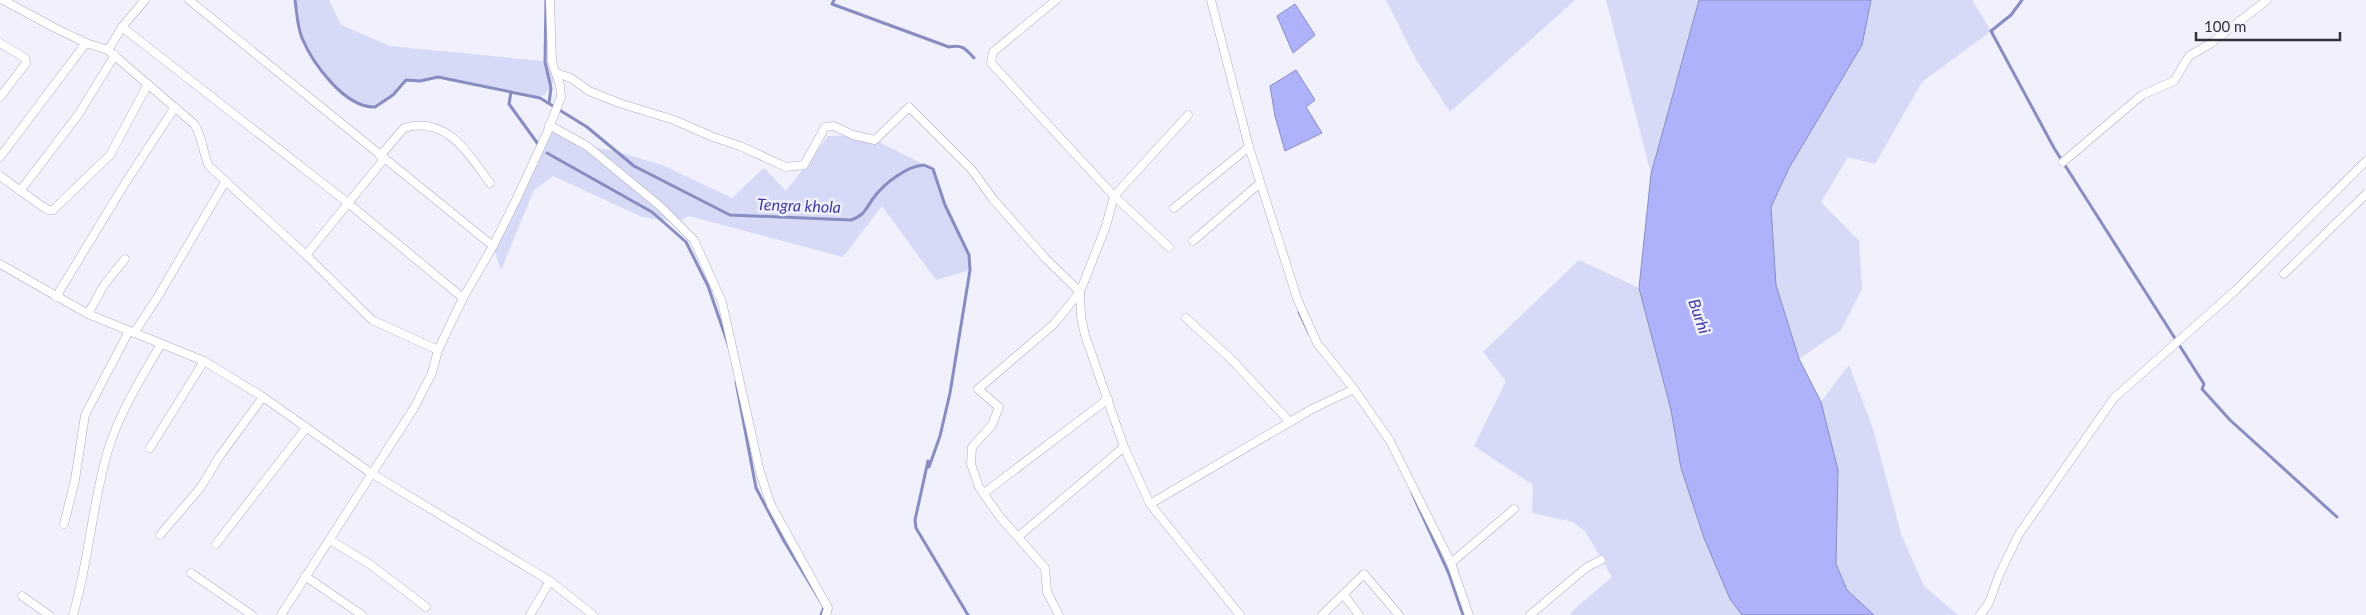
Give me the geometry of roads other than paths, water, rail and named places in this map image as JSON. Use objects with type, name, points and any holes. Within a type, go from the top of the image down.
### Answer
[{"type":"street","points":[[3,0],[21,12],[86,43],[108,50],[115,55],[199,132],[205,159],[209,166],[306,255],[372,320],[438,350]]},
{"type":"street","points":[[108,50],[122,27],[145,0]]},
{"type":"street","points":[[190,0],[382,158],[493,246]]},
{"type":"street","points":[[281,615],[414,408],[432,373],[438,350],[462,298],[493,246],[547,132],[548,125],[562,92],[552,62],[550,0]]},
{"type":"street","points":[[1056,0],[993,52],[991,64],[1114,196],[1169,247]]},
{"type":"street","points":[[1211,0],[1249,147],[1298,298],[1317,343],[1354,389],[1390,440],[1451,562],[1469,615]]},
{"type":"street","points":[[2063,162],[2142,95],[2174,81],[2189,56],[2210,44],[2267,0]]},
{"type":"street","points":[[122,27],[348,203],[462,298]]},
{"type":"street","points":[[0,43],[25,58],[26,63],[0,97]]},
{"type":"street","points":[[0,157],[86,43]]},
{"type":"street","points":[[20,191],[78,114],[115,55]]},
{"type":"street","points":[[556,72],[570,78],[589,91],[619,103],[674,120],[713,137],[740,146],[786,167],[804,165],[825,128],[834,126],[853,135],[875,140],[909,107],[972,170],[993,199],[1046,258],[1080,292],[1085,335],[1124,447],[1150,504],[1240,615]]},
{"type":"street","points":[[0,176],[48,210],[54,210],[110,155],[148,84]]},
{"type":"street","points":[[56,297],[124,185],[175,108]]},
{"type":"street","points":[[1060,615],[1047,592],[1045,568],[1019,536],[1000,517],[979,487],[971,464],[972,447],[992,425],[998,407],[978,389],[1054,324],[1080,292],[1106,226],[1114,196],[1188,115]]},
{"type":"street","points":[[306,255],[404,128],[428,125],[439,128],[464,148],[490,182]]},
{"type":"street","points":[[548,125],[587,146],[638,187],[694,240],[722,302],[760,472],[771,506],[817,586],[828,608],[826,615]]},
{"type":"street","points":[[1174,208],[1249,147]]},
{"type":"street","points":[[1980,615],[1989,603],[1999,575],[2019,534],[2114,398],[2236,290],[2366,161]]},
{"type":"street","points":[[64,524],[75,480],[85,415],[131,332],[157,298],[225,182]]},
{"type":"street","points":[[1193,241],[1260,183]]},
{"type":"street","points":[[2284,274],[2366,194]]},
{"type":"street","points":[[88,314],[104,285],[125,259]]},
{"type":"street","points":[[0,264],[88,314],[204,360],[264,397],[371,473],[550,581],[593,615]]},
{"type":"street","points":[[1186,318],[1231,359],[1290,422]]},
{"type":"street","points":[[73,615],[80,592],[90,531],[108,451],[129,399],[161,344]]},
{"type":"street","points":[[150,448],[204,360]]},
{"type":"street","points":[[1150,504],[1290,422],[1354,389]]},
{"type":"street","points":[[160,535],[201,487],[219,457],[264,397]]},
{"type":"street","points":[[984,494],[1108,399]]},
{"type":"street","points":[[216,544],[306,428]]},
{"type":"street","points":[[1019,536],[1124,447]]},
{"type":"street","points":[[1451,562],[1514,509]]},
{"type":"street","points":[[330,540],[371,566],[426,607]]},
{"type":"street","points":[[1530,615],[1587,567],[1601,560]]},
{"type":"street","points":[[191,573],[252,615]]},
{"type":"street","points":[[1322,615],[1364,574],[1399,615]]},
{"type":"street","points":[[305,576],[362,615]]},
{"type":"street","points":[[530,615],[550,581]]},
{"type":"street","points":[[1344,595],[1359,615]]},
{"type":"street","points":[[22,596],[49,615]]},
{"type":"water","name":"Burhi","points":[[1699,0],[1871,0],[1862,45],[1789,168],[1771,207],[1776,285],[1799,359],[1821,402],[1838,470],[1836,564],[1847,590],[1874,615],[1742,615],[1730,599],[1704,538],[1681,468],[1671,410],[1639,288],[1651,174]]},
{"type":"water","points":[[1295,4],[1315,35],[1293,53],[1277,16]]},
{"type":"water","points":[[1296,70],[1315,100],[1306,107],[1322,133],[1285,151],[1275,116],[1270,86]]},
{"type":"waterway","name":"Tengra khola","points":[[295,0],[299,29],[307,48],[331,83],[352,100],[375,107],[393,95],[406,80],[420,81],[438,77],[540,98],[587,127],[634,166],[730,215],[851,220],[863,213],[879,191],[897,176],[917,166],[924,165],[933,169],[945,205],[969,255],[970,270],[950,393],[940,436],[929,467],[928,461],[915,520],[916,528],[968,615]]},
{"type":"waterway","points":[[546,0],[545,62],[551,88],[549,103]]},
{"type":"waterway","points":[[834,0],[832,4],[949,47],[961,47],[974,58]]},
{"type":"waterway","points":[[2022,0],[2011,15],[1991,31],[2054,148],[2204,384],[2202,389],[2230,420],[2337,517]]},
{"type":"waterway","points":[[511,92],[509,104],[538,144]]},
{"type":"waterway","points":[[547,153],[652,212],[686,242],[708,286],[729,347]]},
{"type":"waterway","points":[[1299,312],[1309,333]]},
{"type":"waterway","points":[[736,382],[756,488],[784,541],[824,607],[821,615]]},
{"type":"waterway","points":[[1412,493],[1449,574],[1463,615]]}]
